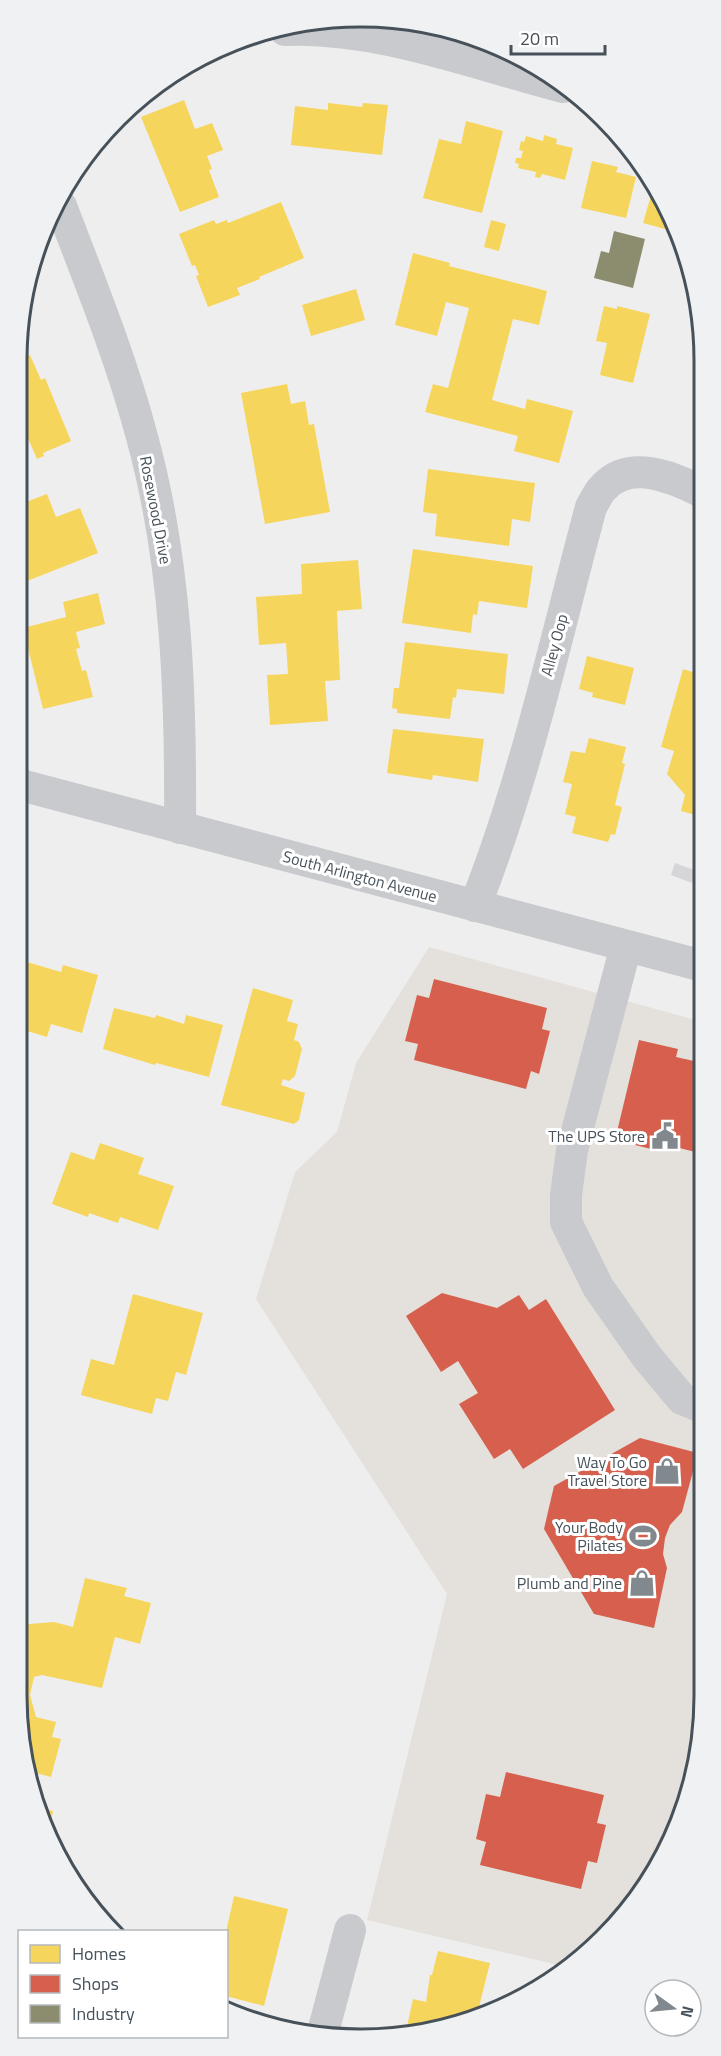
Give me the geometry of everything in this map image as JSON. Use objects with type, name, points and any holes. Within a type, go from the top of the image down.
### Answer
[{"type":"street","points":[[321,30],[374,36],[488,56],[528,72]]},
{"type":"street","name":"Rosewood Drive","points":[[63,210],[115,347],[142,438],[161,521],[175,637],[179,712],[180,828]]},
{"type":"street","name":"Alley Oop","points":[[475,906],[517,791],[527,742],[591,507],[603,487],[621,475],[645,472],[669,478],[694,489]]},
{"type":"street","name":"South Arlington Avenue","points":[[27,787],[694,964]]},
{"type":"street","points":[[626,946],[572,1150],[566,1195],[566,1222],[598,1287],[647,1357],[682,1399],[694,1404]]},
{"type":"street","points":[[324,2027],[350,1930]]},
{"type":"shaded area","points":[[429,947],[694,1020],[694,1696],[688,1761],[669,1823],[638,1881],[596,1931],[557,1965],[367,1920],[447,1594],[256,1299],[295,1172],[337,1132],[356,1063]]},
{"type":"building: Homes","points":[[184,100],[195,129],[212,123],[223,150],[207,156],[212,169],[209,170],[219,197],[180,212],[141,117]]},
{"type":"building: Homes","points":[[328,103],[362,107],[363,103],[388,105],[382,155],[291,145],[295,106],[328,110]]},
{"type":"building: Homes","points":[[466,121],[503,131],[482,213],[423,198],[439,139],[461,144]]},
{"type":"building: Homes","points":[[544,135],[557,139],[556,144],[573,148],[565,180],[542,174],[540,178],[535,177],[536,172],[518,168],[519,164],[515,163],[516,158],[521,158],[523,151],[519,150],[521,141],[524,142],[526,136],[543,141]]},
{"type":"building: Homes","points":[[592,161],[618,167],[616,172],[636,177],[626,218],[581,208]]},
{"type":"building: Homes","points":[[651,197],[668,230],[643,223]]},
{"type":"building: Homes","points":[[281,202],[304,258],[237,288],[240,295],[208,307],[196,276],[199,275],[195,265],[192,266],[179,234],[214,220],[216,224],[227,220],[228,223]]},
{"type":"building: Homes","points":[[491,220],[506,224],[499,251],[484,247]]},
{"type":"building: Homes","points":[[413,253],[450,263],[449,266],[547,291],[539,325],[513,319],[492,400],[525,409],[527,399],[573,411],[559,463],[514,451],[518,436],[425,412],[433,384],[448,388],[469,308],[446,302],[437,336],[395,325]]},
{"type":"building: Homes","points":[[356,289],[365,320],[311,336],[302,305]]},
{"type":"building: Homes","points":[[604,306],[617,309],[617,306],[650,314],[633,383],[600,375],[607,343],[596,341]]},
{"type":"building: Homes","points":[[30,355],[41,380],[45,378],[71,441],[43,453],[44,456],[37,459],[27,436],[27,356]]},
{"type":"building: Homes","points":[[287,384],[291,404],[305,401],[309,425],[314,424],[330,512],[265,524],[241,393]]},
{"type":"building: Homes","points":[[428,469],[535,483],[530,522],[512,519],[509,546],[435,536],[437,514],[423,512]]},
{"type":"building: Homes","points":[[47,494],[56,517],[80,508],[98,553],[27,581],[27,502]]},
{"type":"building: Homes","points":[[413,549],[533,566],[527,608],[479,601],[477,615],[473,614],[471,633],[402,623]]},
{"type":"building: Homes","points":[[358,560],[362,609],[337,611],[340,680],[325,681],[328,721],[270,725],[267,675],[288,674],[286,643],[259,645],[256,597],[302,594],[301,564]]},
{"type":"building: Homes","points":[[98,593],[105,624],[76,632],[80,648],[76,649],[82,671],[86,670],[93,697],[43,709],[27,644],[27,627],[66,617],[63,602]]},
{"type":"building: Homes","points":[[405,642],[508,654],[504,694],[457,689],[456,698],[453,697],[450,719],[397,713],[397,709],[392,708],[394,688],[399,688]]},
{"type":"building: Homes","points":[[587,656],[634,668],[625,705],[592,697],[593,693],[579,689]]},
{"type":"building: Homes","points":[[683,669],[694,672],[694,815],[681,811],[685,795],[667,774],[674,751],[661,747]]},
{"type":"building: Homes","points":[[393,729],[484,739],[478,782],[433,775],[432,780],[387,773]]},
{"type":"building: Homes","points":[[589,738],[626,747],[622,763],[625,764],[615,805],[622,807],[615,835],[611,834],[608,842],[572,833],[576,817],[565,814],[572,784],[563,782],[571,751],[585,753]]},
{"type":"building: Homes","points":[[27,962],[61,972],[63,965],[98,975],[82,1033],[51,1024],[47,1037],[27,1031]]},
{"type":"building: Homes","points":[[253,988],[293,1000],[287,1021],[298,1024],[294,1040],[299,1042],[302,1049],[295,1076],[289,1081],[283,1079],[281,1085],[305,1093],[299,1120],[294,1124],[221,1105]]},
{"type":"building: Homes","points":[[114,1008],[155,1018],[156,1015],[184,1024],[186,1015],[223,1025],[209,1077],[156,1063],[155,1065],[103,1049]]},
{"type":"building: Homes","points":[[100,1143],[144,1158],[138,1174],[174,1186],[158,1230],[120,1217],[118,1223],[89,1213],[88,1217],[52,1204],[71,1152],[94,1160]]},
{"type":"building: Homes","points":[[133,1294],[203,1313],[186,1375],[176,1372],[168,1401],[156,1398],[152,1414],[81,1395],[91,1359],[114,1365]]},
{"type":"building: Homes","points":[[85,1578],[127,1588],[124,1596],[151,1603],[140,1644],[115,1637],[102,1688],[42,1675],[34,1677],[30,1695],[36,1717],[56,1722],[52,1737],[61,1739],[51,1777],[36,1773],[33,1761],[27,1696],[27,1625],[54,1622],[73,1627]]},
{"type":"building: Homes","points":[[47,1810],[53,1811],[51,1821]]},
{"type":"building: Homes","points":[[234,1896],[288,1909],[264,2006],[228,1997],[226,1930]]},
{"type":"building: Homes","points":[[438,1951],[490,1963],[479,2007],[447,2018],[407,2026],[413,1999],[426,2002],[430,1975],[432,1975]]},
{"type":"building: Shops","points":[[434,979],[547,1008],[542,1029],[550,1031],[539,1074],[531,1071],[526,1089],[414,1060],[418,1044],[405,1041],[417,995],[429,998]]},
{"type":"building: Shops","points":[[639,1040],[678,1049],[676,1057],[694,1061],[694,1152],[652,1141],[651,1149],[615,1140]]},
{"type":"building: Shops","points":[[442,1293],[497,1308],[519,1295],[529,1310],[546,1299],[615,1410],[523,1469],[510,1449],[494,1459],[459,1404],[478,1393],[458,1361],[441,1372],[406,1316]]},
{"type":"building: Shops","points":[[640,1438],[694,1452],[694,1468],[682,1512],[670,1525],[665,1538],[663,1554],[667,1568],[654,1628],[594,1614],[544,1529],[554,1486]]},
{"type":"building: Shops","points":[[506,1772],[604,1795],[597,1823],[606,1825],[597,1863],[588,1861],[581,1889],[480,1865],[486,1842],[476,1839],[486,1794],[500,1797]]},
{"type":"building: Industry","points":[[614,231],[645,239],[633,288],[594,278],[601,251],[609,253]]},
{"type":"building: Other","points":[[675,863],[694,870],[692,883],[671,875]]},
{"type":"place","name":"The UPS Store","points":[[665,1136]]},
{"type":"place","name":"Way To Go Travel Store","points":[[667,1471]]},
{"type":"place","name":"Your Body Pilates","points":[[643,1536]]},
{"type":"place","name":"Plumb and Pine","points":[[642,1583]]}]
